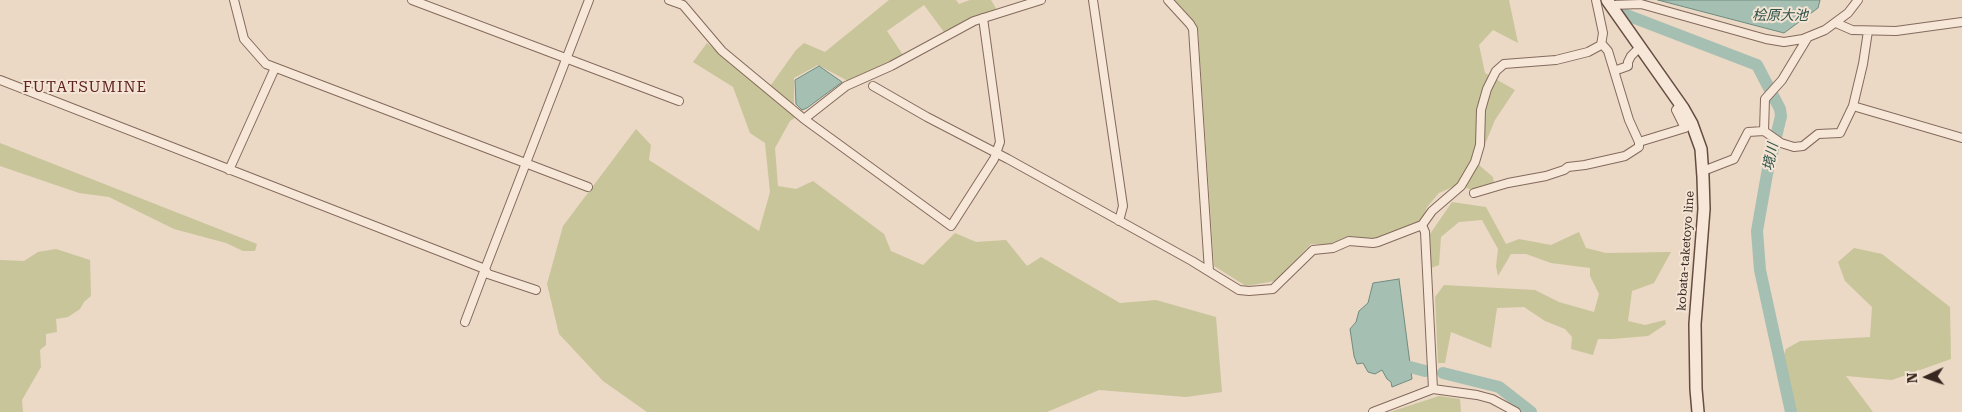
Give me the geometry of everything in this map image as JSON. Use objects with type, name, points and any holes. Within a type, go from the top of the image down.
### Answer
[{"type":"main road","name":"kobata-taketoyo line","points":[[1609,3],[1681,104],[1692,124],[1701,149],[1704,209],[1695,324],[1698,412]]},
{"type":"street","points":[[234,0],[244,39],[266,64],[588,187]]},
{"type":"street","points":[[412,0],[679,101]]},
{"type":"street","points":[[465,322],[589,0]]},
{"type":"street","points":[[669,0],[683,5],[722,51],[804,119],[951,226],[996,154],[1000,142],[983,18]]},
{"type":"street","points":[[804,119],[846,86],[891,66],[974,21],[1041,0]]},
{"type":"street","points":[[1094,0],[1123,206],[1119,221]]},
{"type":"street","points":[[1168,0],[1193,29],[1209,271]]},
{"type":"street","points":[[1474,193],[1508,183],[1546,176],[1568,167],[1585,166],[1625,156],[1639,147],[1639,142],[1608,51],[1602,44],[1603,33],[1596,0]]},
{"type":"street","points":[[1609,3],[1640,4],[1774,41],[1791,42],[1825,30],[1848,13],[1858,0]]},
{"type":"street","points":[[1836,23],[1852,30],[1896,31],[1962,22]]},
{"type":"street","points":[[1703,170],[1734,159],[1748,132],[1764,130],[1781,143],[1794,147],[1803,146],[1818,134],[1840,133],[1853,106],[1863,64],[1868,31]]},
{"type":"street","points":[[1764,130],[1765,99],[1782,80],[1808,36]]},
{"type":"street","points":[[873,86],[1209,271],[1239,290],[1249,291],[1273,289],[1313,250],[1333,248],[1349,241],[1373,243],[1422,225],[1432,211],[1461,186],[1475,162],[1480,145],[1481,110],[1487,89],[1499,66],[1556,60],[1594,50],[1602,44]]},
{"type":"street","points":[[1614,71],[1628,66],[1631,56],[1640,48]]},
{"type":"street","points":[[229,170],[276,68]]},
{"type":"street","points":[[0,80],[480,266],[488,274],[536,290]]},
{"type":"street","points":[[1639,142],[1685,128],[1676,110],[1681,104]]},
{"type":"street","points":[[1853,106],[1962,138]]},
{"type":"street","points":[[1422,225],[1425,232],[1433,389]]},
{"type":"street","points":[[1373,412],[1433,389],[1477,394],[1492,399],[1516,412]]},
{"type":"shaded area","points":[[889,0],[956,0],[959,4],[970,0],[991,0],[997,10],[944,32],[924,5],[887,31],[903,55],[848,81],[818,65],[794,78],[794,105],[804,112],[790,121],[775,148],[778,186],[796,189],[813,181],[884,234],[891,251],[923,265],[955,233],[976,242],[1006,240],[1027,266],[1041,257],[1120,303],[1156,300],[1216,317],[1222,392],[1186,397],[1099,390],[1047,412],[647,412],[603,381],[559,334],[547,284],[563,226],[636,129],[651,145],[649,160],[759,231],[770,192],[765,143],[750,133],[733,87],[693,62],[707,43],[766,92],[796,50],[804,43],[825,52]]},
{"type":"shaded area","points":[[1173,0],[1509,0],[1518,43],[1493,30],[1479,45],[1485,73],[1515,90],[1495,120],[1479,159],[1479,165],[1493,177],[1494,185],[1473,191],[1459,184],[1439,193],[1427,207],[1421,222],[1378,240],[1350,236],[1332,244],[1311,244],[1275,281],[1246,286],[1214,266],[1198,30],[1189,16]]},
{"type":"shaded area","points":[[0,143],[257,244],[255,251],[243,251],[226,243],[174,229],[109,197],[79,193],[0,166]]},
{"type":"shaded area","points":[[1452,202],[1486,207],[1506,244],[1519,239],[1551,245],[1579,232],[1586,248],[1606,253],[1671,252],[1654,283],[1632,291],[1628,321],[1645,325],[1665,320],[1666,324],[1648,336],[1598,339],[1593,355],[1571,349],[1572,337],[1565,329],[1545,321],[1524,307],[1497,308],[1491,348],[1451,332],[1445,363],[1438,363],[1435,297],[1444,285],[1535,290],[1559,302],[1594,312],[1599,294],[1590,276],[1590,268],[1551,263],[1526,254],[1511,254],[1498,276],[1496,266],[1498,249],[1482,220],[1459,222],[1441,237],[1439,265],[1431,268],[1430,234]]},
{"type":"shaded area","points":[[1854,248],[1882,254],[1950,307],[1951,359],[1892,380],[1846,376],[1873,412],[1795,412],[1782,360],[1786,349],[1800,341],[1870,337],[1872,307],[1845,281],[1838,262]]},
{"type":"shaded area","points":[[56,249],[90,260],[91,296],[80,309],[68,317],[56,319],[57,332],[46,334],[46,345],[40,350],[41,367],[22,400],[23,412],[0,412],[0,260],[24,261],[38,252]]},
{"type":"shaded area","points":[[1439,396],[1460,399],[1461,412],[1390,412]]},
{"type":"water","name":"桧原大池","points":[[1658,0],[1820,0],[1818,8],[1784,33]]},
{"type":"water","points":[[819,66],[842,82],[802,110],[796,104],[795,80]]},
{"type":"water","points":[[1399,279],[1412,379],[1392,387],[1391,382],[1382,370],[1375,374],[1368,372],[1363,363],[1357,364],[1350,329],[1356,322],[1359,311],[1368,303],[1373,283]]},
{"type":"waterway","name":"境川","points":[[1612,2],[1624,14],[1757,65],[1780,109],[1781,116],[1767,174],[1757,231],[1760,270],[1791,412]]},
{"type":"waterway","points":[[1410,367],[1425,371]]},
{"type":"waterway","points":[[1443,373],[1499,387],[1531,412]]},
{"type":"district","name":"FUTATSUMINE","points":[[85,88]]}]
